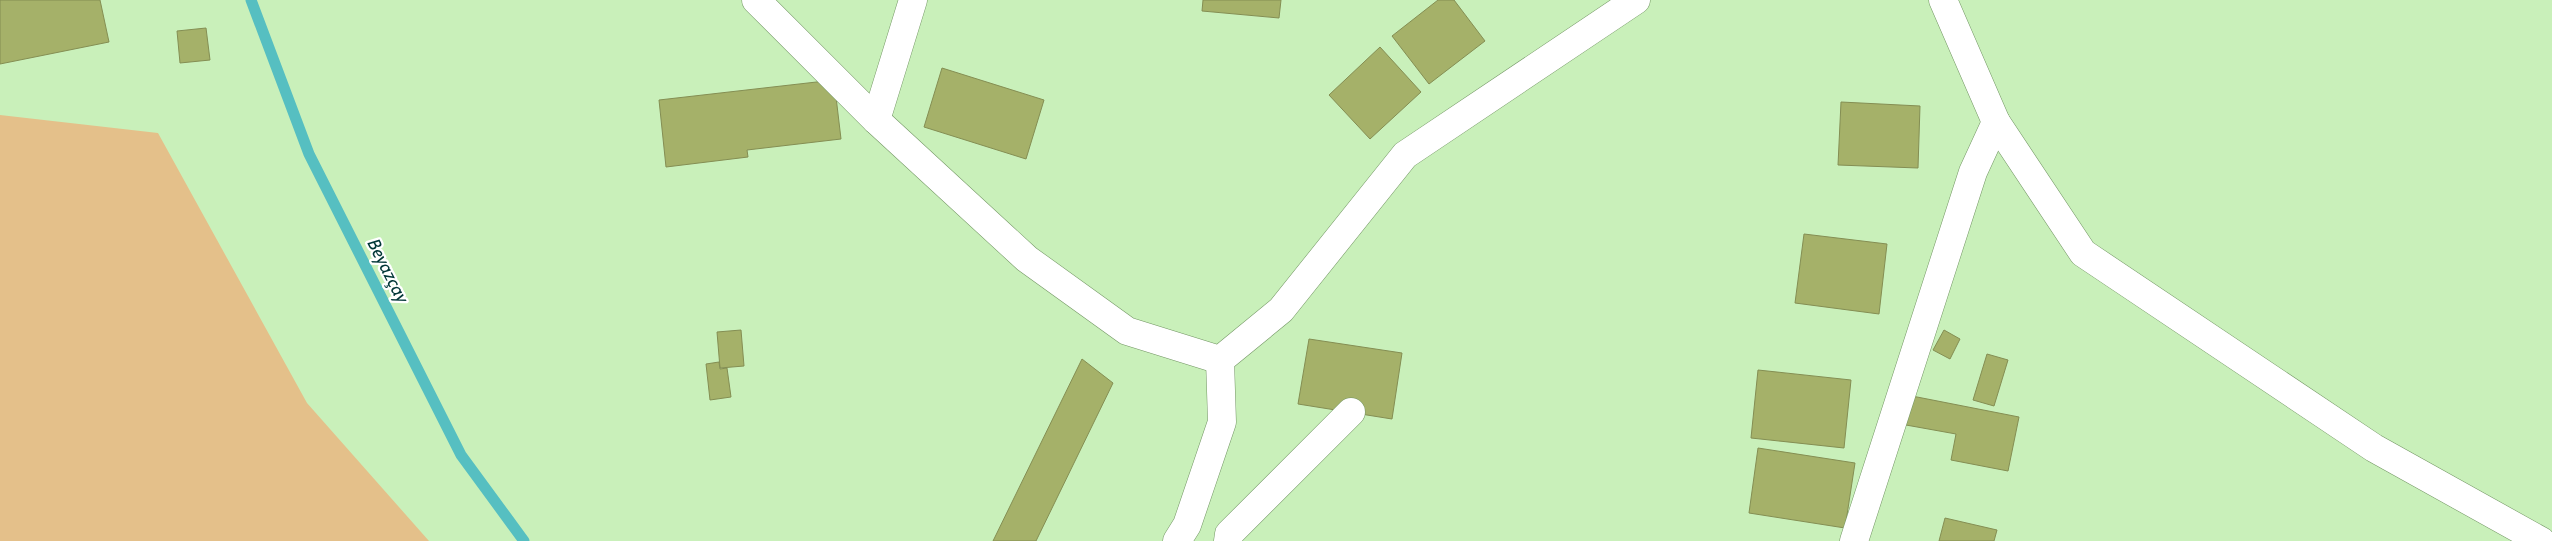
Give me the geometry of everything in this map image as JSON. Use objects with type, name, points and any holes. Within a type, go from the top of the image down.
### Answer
[{"type":"street","points":[[756,0],[876,120],[1027,259],[1126,331],[1220,360]]},
{"type":"street","points":[[876,120],[913,0]]},
{"type":"street","points":[[1220,360],[1281,310],[1405,154],[1636,0]]},
{"type":"street","points":[[1942,0],[1996,122],[2083,254],[2374,448],[2541,541]]},
{"type":"street","points":[[1854,541],[1973,172],[1996,122]]},
{"type":"street","points":[[1220,360],[1222,422],[1182,533],[1228,537],[1351,412]]},
{"type":"shaded area","points":[[0,115],[158,133],[307,403],[429,541],[0,541]]},
{"type":"building","points":[[0,0],[100,0],[109,42],[0,64]]},
{"type":"building","points":[[1203,0],[1281,0],[1279,18],[1202,11]]},
{"type":"building","points":[[1438,0],[1454,0],[1485,41],[1429,84],[1392,36]]},
{"type":"building","points":[[206,28],[210,60],[180,63],[177,31]]},
{"type":"building","points":[[1380,47],[1421,92],[1370,139],[1329,95]]},
{"type":"building","points":[[942,68],[1044,100],[1026,159],[924,127]]},
{"type":"building","points":[[834,80],[841,139],[747,150],[748,157],[666,167],[659,100]]},
{"type":"building","points":[[1841,102],[1920,106],[1918,168],[1838,165]]},
{"type":"building","points":[[1804,234],[1887,244],[1879,314],[1795,303]]},
{"type":"building","points":[[741,330],[744,366],[720,368],[717,332]]},
{"type":"building","points":[[1944,330],[1960,339],[1950,359],[1933,350]]},
{"type":"building","points":[[1309,339],[1402,353],[1392,419],[1298,404]]},
{"type":"building","points":[[1987,354],[2008,360],[1994,406],[1973,400]]},
{"type":"building","points":[[1082,359],[1113,383],[1036,541],[993,541]]},
{"type":"building","points":[[719,362],[720,369],[727,368],[731,397],[710,400],[706,364]]},
{"type":"building","points":[[1758,370],[1851,380],[1844,448],[1751,438]]},
{"type":"building","points":[[1912,396],[2019,417],[2008,471],[1951,460],[1956,434],[1906,425]]},
{"type":"building","points":[[1758,448],[1855,463],[1845,528],[1749,513]]},
{"type":"building","points":[[1945,518],[1997,530],[1994,541],[1939,541]]},
{"type":"waterway","name":"Beyazçay","points":[[251,0],[309,154],[461,455],[524,541]]}]
